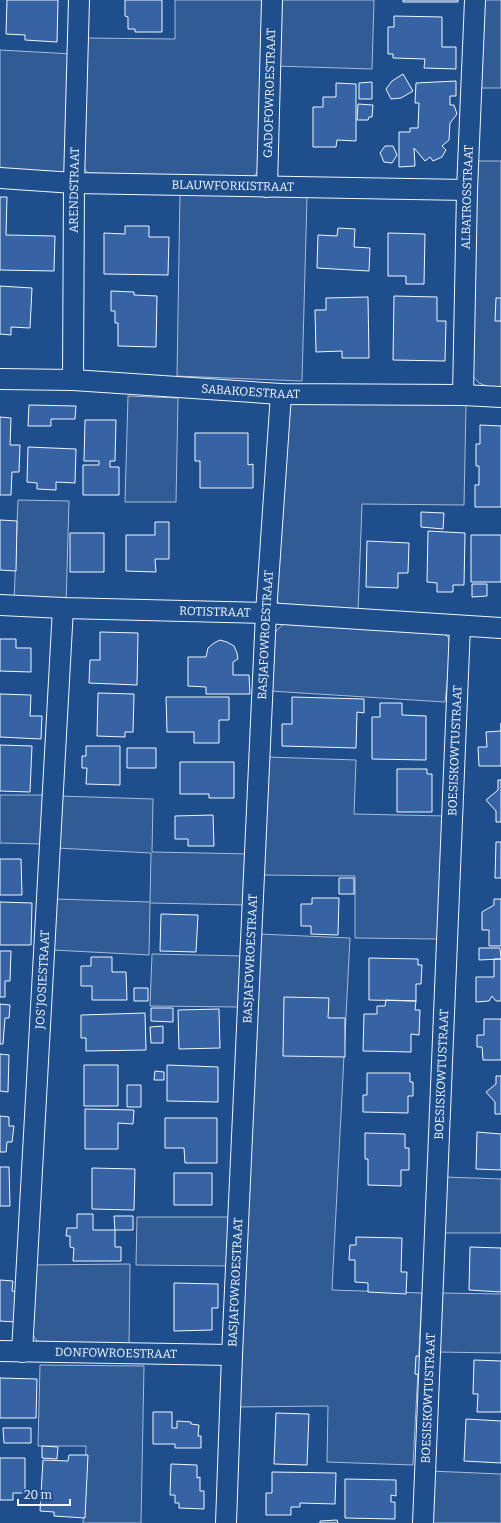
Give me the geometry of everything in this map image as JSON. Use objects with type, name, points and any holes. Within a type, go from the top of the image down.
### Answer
[{"type":"street","name":"ARENDSTRAAT","points":[[73,380],[74,183],[79,0]]},
{"type":"street","name":"GADOFOWROESTRAAT","points":[[267,187],[272,0]]},
{"type":"street","name":"ALBATROSSTRAAT","points":[[463,395],[467,190],[475,0]]},
{"type":"street","name":"BLAUWFORKISTRAAT","points":[[0,178],[74,183],[467,190]]},
{"type":"street","name":"SABAKOESTRAAT","points":[[0,378],[73,380],[281,394],[463,395],[501,397]]},
{"type":"street","name":"BASJAFOWROESTRAAT","points":[[226,1523],[232,1355],[266,613],[281,394]]},
{"type":"street","name":"ROTISTRAAT","points":[[0,605],[266,613],[501,628]]},
{"type":"street","name":"JOS'JOSIESTRAAT","points":[[22,1352],[63,608]]},
{"type":"street","name":"BOESISKOWTUSTRAAT","points":[[423,1523],[460,626]]},
{"type":"street","name":"DONFOWROESTRAAT","points":[[0,1351],[232,1355]]},
{"type":"shaded area","points":[[175,0],[265,0],[259,170],[253,177],[88,173],[83,167],[84,38],[175,39]]},
{"type":"shaded area","points":[[278,0],[374,0],[372,69],[275,66]]},
{"type":"shaded area","points":[[482,0],[501,0],[501,88],[479,88]]},
{"type":"shaded area","points":[[0,50],[73,54],[67,169],[59,175],[0,172]]},
{"type":"shaded area","points":[[473,161],[501,161],[501,388],[489,387],[479,383],[471,374]]},
{"type":"shaded area","points":[[180,192],[307,197],[302,381],[177,376]]},
{"type":"shaded area","points":[[128,396],[178,398],[176,502],[125,502]]},
{"type":"shaded area","points":[[308,396],[466,405],[464,505],[362,504],[358,612],[279,605],[275,597],[290,402]]},
{"type":"shaded area","points":[[18,500],[69,501],[66,605],[14,602]]},
{"type":"shaded area","points":[[288,620],[441,631],[448,637],[451,648],[445,702],[270,691],[272,641],[276,631]]},
{"type":"shaded area","points":[[267,757],[356,760],[354,814],[445,816],[438,939],[355,938],[355,876],[262,875]]},
{"type":"shaded area","points":[[0,795],[47,795],[44,844],[0,843]]},
{"type":"shaded area","points":[[59,796],[153,799],[152,852],[250,854],[247,905],[150,903],[149,955],[53,950],[55,899],[150,902],[151,853],[57,848]]},
{"type":"shaded area","points":[[259,934],[350,938],[332,1290],[422,1293],[413,1465],[327,1462],[328,1406],[236,1407]]},
{"type":"shaded area","points":[[152,954],[244,956],[240,1007],[150,1006]]},
{"type":"shaded area","points":[[444,1177],[501,1179],[501,1233],[443,1233]]},
{"type":"shaded area","points":[[137,1217],[234,1217],[231,1266],[136,1265]]},
{"type":"shaded area","points":[[130,1264],[129,1348],[47,1346],[36,1340],[32,1333],[31,1265]]},
{"type":"shaded area","points":[[439,1293],[501,1294],[501,1353],[438,1352]]},
{"type":"shaded area","points":[[40,1365],[144,1366],[141,1523],[83,1523],[86,1446],[38,1446]]},
{"type":"shaded area","points":[[430,1471],[501,1474],[501,1523],[427,1523]]},
{"type":"building","points":[[7,0],[58,0],[57,42],[25,40],[25,35],[6,34]]},
{"type":"building","points":[[125,0],[162,0],[162,32],[135,32],[135,29],[128,29],[128,17],[125,16]]},
{"type":"building","points":[[403,0],[458,0],[458,2],[403,2]]},
{"type":"building","points":[[394,16],[442,17],[442,47],[456,47],[456,69],[424,68],[425,59],[393,58],[393,54],[388,54],[388,27],[394,27]]},
{"type":"building","points":[[403,74],[413,91],[401,98],[391,99],[386,89],[392,81]]},
{"type":"building","points":[[456,81],[456,96],[450,96],[450,105],[454,105],[457,114],[450,123],[449,140],[442,146],[446,150],[442,157],[433,161],[430,157],[425,161],[414,148],[415,166],[399,167],[399,132],[410,132],[410,128],[418,128],[419,103],[415,103],[416,83]]},
{"type":"building","points":[[372,82],[372,99],[359,99],[359,83]]},
{"type":"building","points":[[336,83],[356,84],[356,141],[337,140],[336,147],[313,147],[313,107],[323,107],[323,97],[336,97]]},
{"type":"building","points":[[358,104],[373,105],[372,117],[369,117],[368,120],[357,120]]},
{"type":"building","points":[[385,146],[393,146],[397,155],[392,163],[384,162],[380,153]]},
{"type":"building","points":[[0,197],[7,197],[6,235],[55,236],[54,271],[0,270]]},
{"type":"building","points":[[125,226],[149,226],[149,237],[169,237],[168,275],[104,274],[104,233],[125,234]]},
{"type":"building","points":[[338,228],[355,229],[354,247],[370,248],[369,271],[317,268],[318,235],[337,236]]},
{"type":"building","points":[[388,233],[425,234],[424,284],[406,284],[406,276],[388,276]]},
{"type":"building","points":[[0,286],[32,288],[30,328],[11,327],[11,335],[0,334]]},
{"type":"building","points":[[111,291],[134,292],[134,295],[157,296],[156,347],[118,346],[118,323],[115,323],[115,311],[111,311]]},
{"type":"building","points":[[394,296],[437,297],[437,321],[446,321],[445,361],[393,360]]},
{"type":"building","points":[[368,297],[369,358],[342,358],[342,351],[316,352],[315,310],[326,310],[326,298]]},
{"type":"building","points":[[496,298],[501,298],[501,321],[495,321]]},
{"type":"building","points":[[29,405],[76,406],[75,419],[51,419],[51,426],[28,426]]},
{"type":"building","points":[[0,417],[11,418],[10,445],[20,445],[19,472],[12,472],[11,495],[0,495]]},
{"type":"building","points":[[85,420],[116,420],[115,461],[110,461],[110,467],[119,467],[119,495],[83,495],[83,465],[99,465],[99,461],[84,461]]},
{"type":"building","points":[[480,425],[501,426],[501,507],[475,507],[475,485],[479,485],[479,466],[476,466],[476,444],[480,444]]},
{"type":"building","points":[[195,433],[248,433],[248,465],[253,464],[253,488],[200,488],[200,461],[195,461]]},
{"type":"building","points":[[28,447],[76,449],[75,483],[56,482],[56,490],[37,489],[37,483],[27,482]]},
{"type":"building","points":[[421,512],[444,513],[443,529],[421,527]]},
{"type":"building","points":[[0,520],[17,521],[16,571],[0,570]]},
{"type":"building","points":[[155,522],[169,522],[169,559],[155,559],[156,572],[126,571],[126,535],[155,535]]},
{"type":"building","points":[[428,531],[465,533],[464,585],[453,585],[453,592],[437,592],[437,583],[427,582]]},
{"type":"building","points":[[70,533],[104,533],[104,572],[70,572]]},
{"type":"building","points":[[471,535],[501,535],[501,582],[471,582]]},
{"type":"building","points":[[367,541],[409,543],[408,573],[398,573],[398,588],[366,587]]},
{"type":"building","points":[[472,584],[487,584],[487,596],[472,597]]},
{"type":"building","points":[[100,632],[138,633],[137,685],[89,683],[90,660],[100,660]]},
{"type":"building","points":[[0,639],[16,639],[16,648],[31,648],[31,672],[0,671]]},
{"type":"building","points":[[220,640],[234,646],[238,659],[233,662],[233,675],[249,675],[250,694],[206,694],[206,687],[188,686],[188,657],[206,657],[208,648]]},
{"type":"building","points":[[98,693],[134,694],[133,732],[125,732],[125,737],[97,736]]},
{"type":"building","points":[[0,694],[31,695],[30,716],[42,716],[41,739],[0,737]]},
{"type":"building","points":[[166,697],[229,697],[229,720],[219,720],[219,743],[194,743],[194,732],[167,732]]},
{"type":"building","points":[[292,697],[364,699],[364,713],[357,712],[356,748],[282,746],[282,724],[292,724]]},
{"type":"building","points":[[380,703],[402,703],[402,715],[426,716],[426,760],[372,759],[372,717],[380,717]]},
{"type":"building","points":[[501,731],[501,766],[479,766],[478,747],[487,747],[486,732]]},
{"type":"building","points":[[0,745],[32,746],[30,792],[0,791]]},
{"type":"building","points":[[86,746],[120,746],[120,785],[86,784],[87,768],[82,768],[82,756],[86,756]]},
{"type":"building","points":[[127,748],[156,748],[156,768],[127,768]]},
{"type":"building","points":[[180,762],[234,762],[234,798],[209,798],[209,794],[180,794]]},
{"type":"building","points":[[397,769],[427,769],[427,774],[432,774],[432,812],[397,812]]},
{"type":"building","points":[[498,780],[501,780],[501,822],[496,822],[496,811],[486,800],[498,790]]},
{"type":"building","points":[[213,815],[214,846],[188,846],[188,839],[175,839],[175,816]]},
{"type":"building","points":[[496,842],[501,842],[501,878],[495,878]]},
{"type":"building","points":[[0,859],[21,859],[22,895],[0,895]]},
{"type":"building","points":[[339,878],[354,878],[354,894],[339,894]]},
{"type":"building","points":[[312,898],[339,898],[338,935],[311,934],[311,926],[301,926],[301,904],[312,904]]},
{"type":"building","points":[[494,899],[501,899],[501,946],[489,946],[489,930],[482,930],[482,912],[494,905]]},
{"type":"building","points":[[0,902],[32,903],[31,945],[0,945]]},
{"type":"building","points":[[161,914],[198,915],[196,952],[160,951]]},
{"type":"building","points":[[479,948],[500,948],[501,959],[479,960]]},
{"type":"building","points":[[0,951],[11,951],[10,981],[5,981],[5,997],[0,997]]},
{"type":"building","points":[[91,957],[112,957],[112,972],[126,972],[127,1000],[92,1000],[92,986],[81,986],[81,966],[91,966]]},
{"type":"building","points":[[369,958],[418,959],[418,965],[422,965],[421,984],[416,984],[416,1001],[369,1000]]},
{"type":"building","points":[[494,959],[501,959],[501,1001],[496,1001],[492,996],[489,1001],[476,1002],[476,977],[494,977]]},
{"type":"building","points":[[134,988],[148,988],[148,1001],[134,1001]]},
{"type":"building","points":[[284,997],[329,998],[328,1018],[345,1018],[345,1057],[283,1056]]},
{"type":"building","points":[[386,1000],[416,1001],[415,1010],[420,1010],[419,1035],[411,1034],[411,1052],[363,1051],[364,1014],[377,1014],[377,1006],[385,1006]]},
{"type":"building","points":[[0,1004],[10,1005],[9,1018],[5,1018],[3,1044],[0,1044]]},
{"type":"building","points":[[151,1008],[173,1008],[173,1022],[151,1021]]},
{"type":"building","points":[[219,1009],[220,1048],[179,1049],[178,1010]]},
{"type":"building","points":[[145,1013],[146,1050],[86,1051],[86,1038],[81,1038],[81,1015]]},
{"type":"building","points":[[484,1019],[501,1019],[501,1060],[483,1060],[482,1047],[477,1047],[477,1035],[484,1035]]},
{"type":"building","points":[[163,1026],[163,1043],[151,1043],[150,1027]]},
{"type":"building","points":[[0,1054],[9,1055],[8,1092],[0,1091]]},
{"type":"building","points":[[84,1065],[118,1065],[118,1106],[84,1106]]},
{"type":"building","points":[[167,1065],[218,1067],[218,1102],[167,1101]]},
{"type":"building","points":[[155,1071],[164,1072],[164,1080],[154,1080]]},
{"type":"building","points":[[367,1073],[410,1073],[410,1082],[413,1082],[413,1096],[408,1096],[408,1113],[363,1112],[363,1095],[367,1095]]},
{"type":"building","points":[[496,1076],[501,1076],[501,1114],[495,1114],[495,1102],[486,1092],[496,1084]]},
{"type":"building","points":[[127,1085],[141,1085],[141,1107],[127,1107]]},
{"type":"building","points":[[85,1109],[134,1110],[133,1124],[118,1123],[118,1149],[85,1149]]},
{"type":"building","points":[[0,1116],[9,1117],[9,1126],[14,1126],[12,1142],[7,1142],[6,1152],[0,1152]]},
{"type":"building","points":[[165,1118],[217,1118],[217,1163],[185,1163],[184,1148],[165,1148]]},
{"type":"building","points":[[477,1132],[501,1134],[501,1170],[476,1169]]},
{"type":"building","points":[[365,1133],[405,1134],[405,1148],[409,1148],[409,1170],[401,1170],[401,1186],[368,1185],[368,1159],[365,1159]]},
{"type":"building","points":[[0,1167],[9,1167],[10,1206],[0,1206]]},
{"type":"building","points":[[92,1168],[135,1169],[134,1210],[92,1209]]},
{"type":"building","points":[[174,1173],[212,1173],[212,1205],[174,1205]]},
{"type":"building","points":[[77,1214],[93,1214],[93,1230],[115,1230],[115,1247],[121,1247],[121,1261],[73,1261],[74,1248],[70,1247],[70,1236],[66,1236],[67,1228],[77,1228]]},
{"type":"building","points":[[114,1216],[133,1216],[133,1230],[115,1230]]},
{"type":"building","points":[[356,1237],[402,1238],[401,1272],[407,1272],[406,1294],[368,1292],[368,1283],[355,1282],[355,1260],[349,1260],[350,1245],[356,1245]]},
{"type":"building","points":[[470,1247],[501,1248],[501,1292],[469,1290]]},
{"type":"building","points":[[0,1280],[13,1281],[12,1291],[17,1292],[15,1322],[0,1321]]},
{"type":"building","points":[[174,1283],[218,1284],[218,1308],[212,1308],[212,1330],[174,1331]]},
{"type":"building","points":[[416,1356],[426,1357],[424,1375],[415,1374]]},
{"type":"building","points":[[474,1360],[501,1361],[501,1412],[477,1412],[478,1394],[473,1394]]},
{"type":"building","points":[[0,1378],[37,1379],[36,1418],[0,1418]]},
{"type":"building","points":[[153,1412],[172,1412],[172,1428],[177,1428],[177,1421],[191,1422],[191,1424],[199,1425],[198,1436],[201,1436],[201,1448],[175,1448],[175,1444],[153,1444]]},
{"type":"building","points":[[276,1413],[309,1414],[307,1465],[274,1464]]},
{"type":"building","points":[[466,1419],[501,1421],[501,1463],[464,1461]]},
{"type":"building","points":[[3,1428],[31,1428],[31,1443],[4,1443]]},
{"type":"building","points":[[42,1446],[58,1447],[57,1459],[42,1458]]},
{"type":"building","points":[[69,1455],[88,1455],[85,1518],[54,1516],[54,1512],[40,1511],[43,1460],[68,1461]]},
{"type":"building","points":[[0,1458],[25,1458],[25,1493],[13,1493],[13,1500],[0,1500]]},
{"type":"building","points":[[171,1464],[197,1465],[197,1478],[200,1477],[200,1491],[204,1491],[204,1509],[179,1508],[179,1503],[175,1503],[175,1495],[170,1495]]},
{"type":"building","points":[[272,1472],[336,1473],[335,1504],[300,1503],[300,1507],[291,1507],[291,1515],[266,1515],[266,1493],[272,1493]]},
{"type":"building","points":[[345,1479],[396,1480],[396,1496],[391,1495],[391,1502],[395,1502],[395,1519],[345,1518]]},
{"type":"building","points":[[337,1520],[338,1523],[320,1523],[320,1521]]}]
